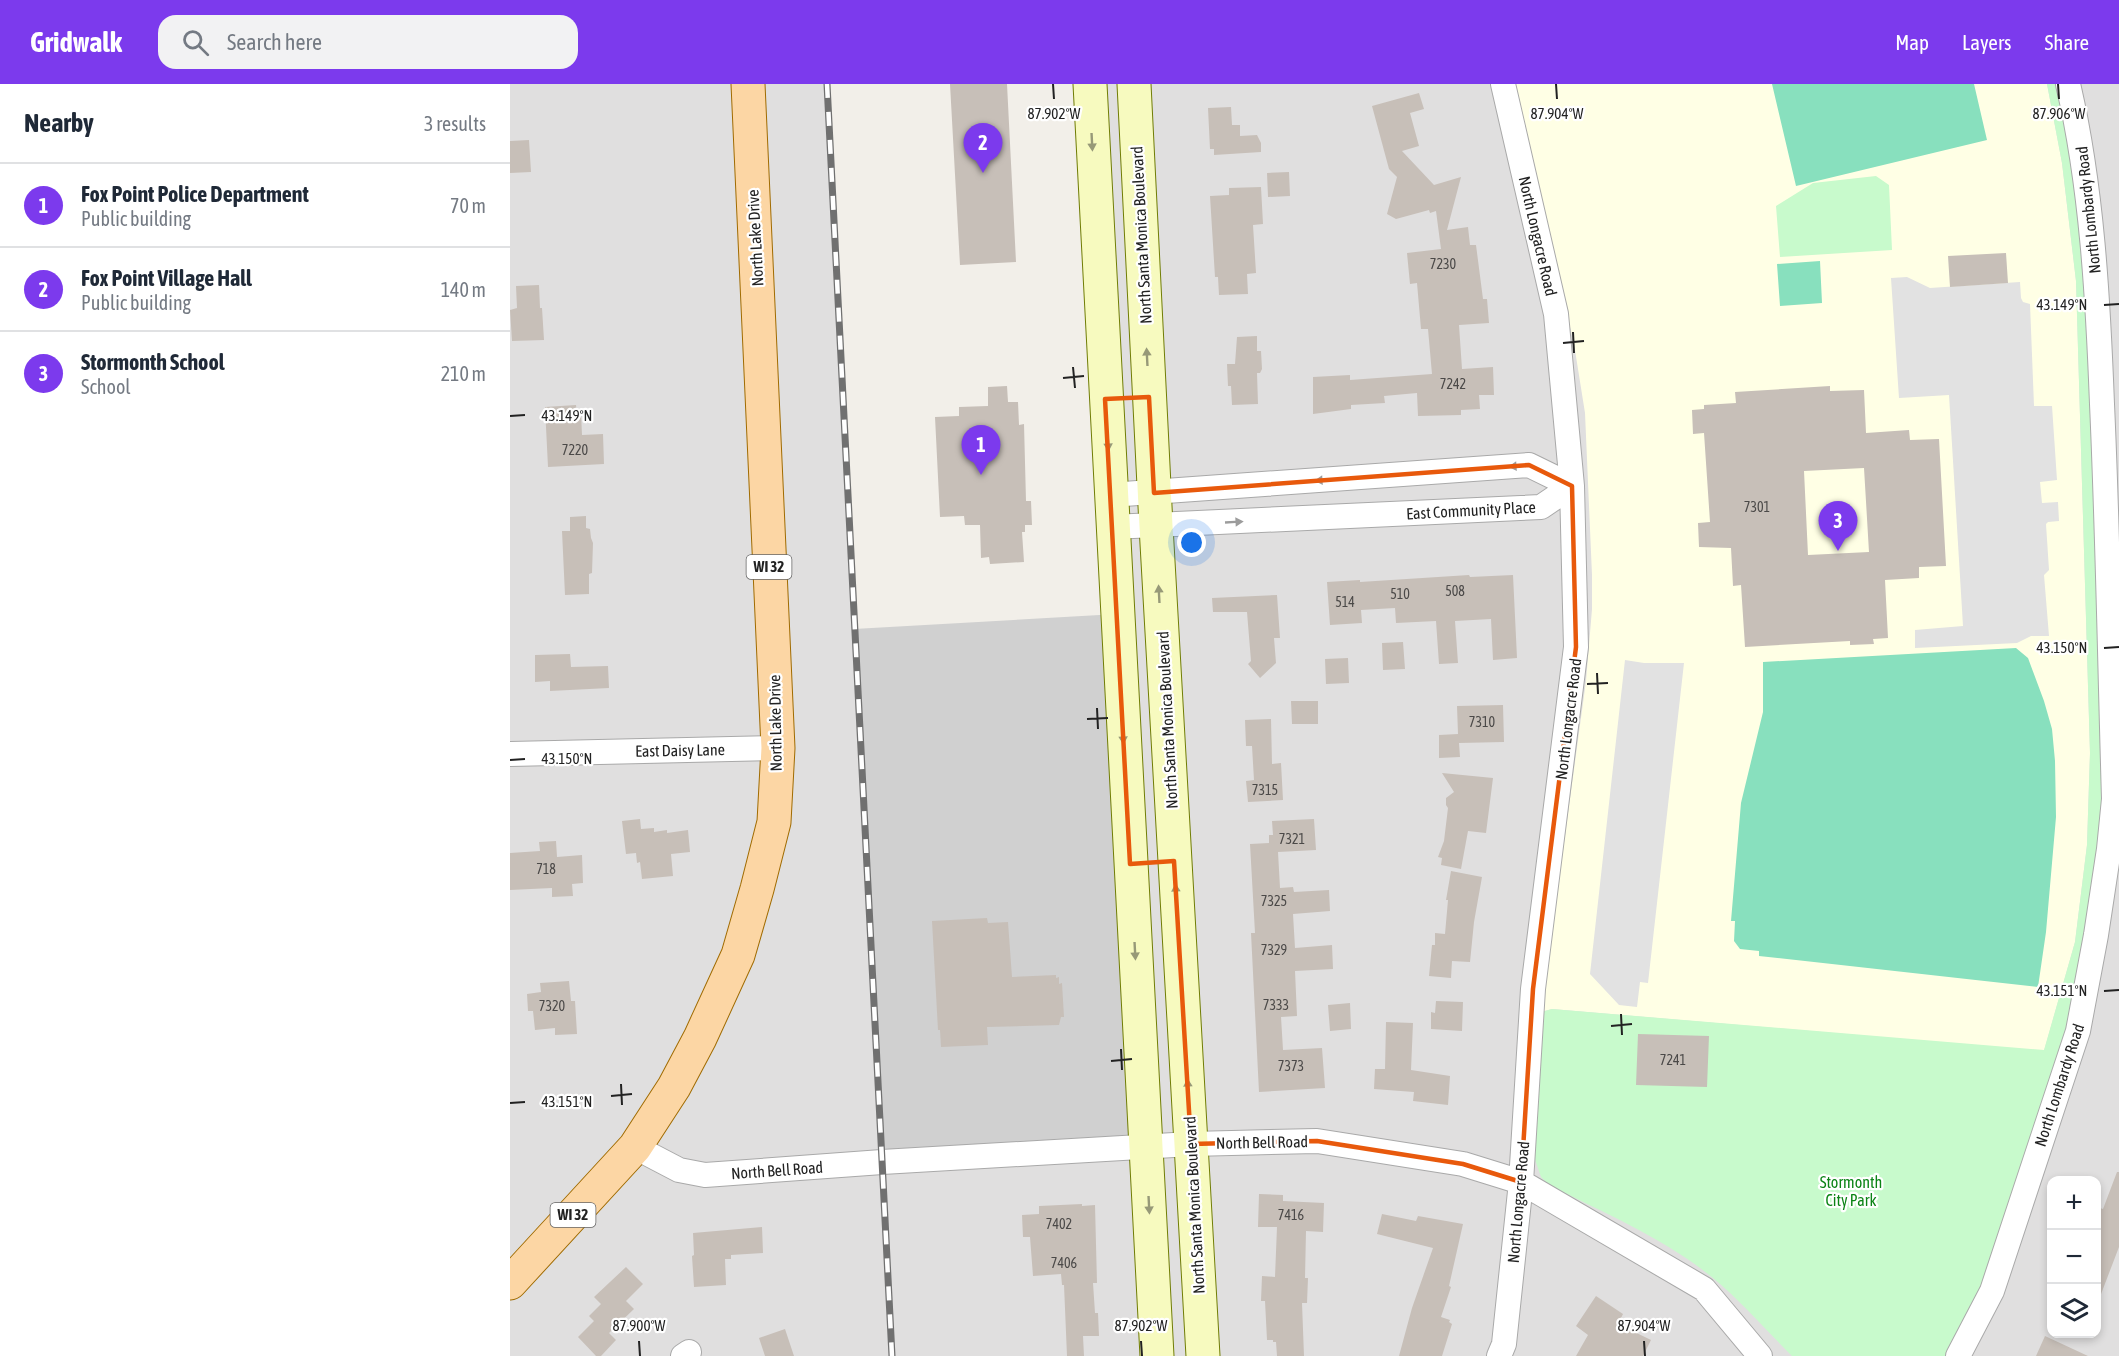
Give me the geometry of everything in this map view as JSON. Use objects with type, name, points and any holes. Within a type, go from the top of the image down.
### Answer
[{"type":"main road","name":"North Lake Drive","points":[[510,1283],[635,1147],[679,1077],[700,1038],[738,955],[774,822],[777,748],[748,84]]},
{"type":"street","points":[[1089,84],[1157,1356]]},
{"type":"street","name":"North Santa Monica Boulevard","points":[[1134,84],[1164,682],[1203,1356]]},
{"type":"street","name":"North Longacre Road","points":[[1499,1356],[1504,1344],[1521,1182],[1533,989],[1576,647],[1572,486],[1556,314],[1503,84]]},
{"type":"street","name":"North Lombardy Road","points":[[1958,1356],[1992,1291],[2078,1031],[2096,935],[2114,799],[2112,457],[2079,132],[2068,84]]},
{"type":"street","points":[[1101,311],[1145,313]]},
{"type":"street","points":[[1106,399],[1149,397]]},
{"type":"street","points":[[1110,495],[1529,465],[1572,486]]},
{"type":"street","name":"East Community Place","points":[[1112,527],[1541,507],[1572,486]]},
{"type":"street","points":[[1120,686],[1164,682]]},
{"type":"street","name":"East Daisy Lane","points":[[510,754],[777,748]]},
{"type":"street","points":[[1130,864],[1174,861]]},
{"type":"street","name":"North Bell Road","points":[[635,1147],[679,1170],[705,1175],[1191,1144],[1317,1141],[1463,1164],[1521,1182],[1704,1289],[1760,1356]]},
{"type":"highlighted area","points":[[1149,397],[1154,493],[1529,465],[1572,486],[1576,647],[1533,989],[1521,1182],[1463,1164],[1317,1141],[1191,1144],[1174,861],[1130,864],[1105,399]]},
{"type":"shaded area","points":[[510,84],[827,84],[881,1161],[1145,1147],[1090,84],[2119,84],[2119,1356],[510,1356]]},
{"type":"shaded area","points":[[1513,84],[2047,84],[2062,163],[2076,281],[2090,753],[2087,845],[2075,942],[2044,1051],[1552,1009],[1541,1012],[1586,681],[1592,609],[1592,575],[1585,413],[1574,344]]},
{"type":"shaded area","points":[[1907,277],[1930,288],[2020,282],[2021,298],[2023,302],[2030,304],[2034,406],[2052,406],[2057,480],[2040,482],[2042,503],[2058,502],[2059,521],[2046,524],[2049,570],[2044,575],[2049,636],[2031,636],[2017,643],[1915,648],[1915,630],[1963,626],[1949,395],[1899,398],[1891,278]]},
{"type":"shaded area","points":[[1117,614],[1145,1147],[882,1162],[854,629]]},
{"type":"shaded area","points":[[1625,660],[1644,663],[1684,663],[1648,983],[1640,982],[1637,1007],[1619,1005],[1590,974]]},
{"type":"green space","points":[[1772,84],[1974,84],[1987,140],[1796,186]]},
{"type":"green space","name":"Stormonth City Park","points":[[2047,84],[2060,84],[2082,237],[2096,487],[2103,754],[2101,809],[2093,889],[2068,1025],[1987,1272],[1949,1356],[1792,1356],[1734,1296],[1694,1264],[1654,1238],[1549,1185],[1541,1177],[1532,1151],[1541,1012],[1552,1009],[2044,1050],[2075,942],[2087,845],[2090,753],[2076,281],[2062,163]]},
{"type":"green space","points":[[1876,176],[1889,185],[1892,250],[1780,257],[1776,206],[1813,183]]},
{"type":"green space","points":[[1820,261],[1822,303],[1780,306],[1777,264]]},
{"type":"green space","points":[[2016,648],[2028,658],[2044,701],[2052,729],[2055,761],[2056,817],[2046,932],[2038,987],[1759,956],[1759,951],[1740,949],[1734,941],[1735,921],[1731,921],[1741,803],[1763,712],[1763,662]]},
{"type":"building","points":[[950,84],[1007,84],[1016,262],[960,265]]},
{"type":"building","points":[[1419,93],[1424,109],[1410,113],[1419,146],[1402,151],[1434,185],[1461,177],[1447,230],[1468,227],[1470,245],[1476,245],[1483,299],[1487,299],[1489,323],[1459,325],[1462,369],[1493,367],[1494,395],[1479,395],[1480,409],[1461,410],[1461,415],[1418,416],[1417,393],[1384,396],[1385,403],[1351,405],[1351,409],[1313,414],[1313,377],[1350,375],[1350,380],[1432,374],[1428,329],[1421,329],[1417,283],[1410,284],[1407,253],[1441,249],[1436,211],[1430,213],[1429,210],[1396,219],[1387,214],[1397,177],[1389,169],[1372,106]]},
{"type":"building","points":[[1231,107],[1232,125],[1240,125],[1240,136],[1257,135],[1261,143],[1261,152],[1214,155],[1214,149],[1210,149],[1208,108]]},
{"type":"building","points":[[529,140],[531,172],[510,173],[510,141]]},
{"type":"building","points":[[1289,172],[1290,196],[1268,197],[1267,173]]},
{"type":"building","points":[[1261,187],[1263,224],[1253,225],[1256,273],[1247,274],[1248,294],[1219,295],[1218,277],[1215,277],[1210,196],[1229,195],[1229,188]]},
{"type":"building","points":[[2006,253],[2008,283],[1950,287],[1948,256]]},
{"type":"building","points":[[539,285],[544,340],[512,341],[510,310],[517,308],[516,286]]},
{"type":"building","points":[[1257,336],[1257,351],[1261,351],[1262,369],[1260,373],[1257,373],[1258,404],[1232,405],[1227,364],[1235,364],[1237,337]]},
{"type":"building","points":[[1007,386],[1008,402],[1018,402],[1019,425],[1024,424],[1026,501],[1031,501],[1032,525],[1025,525],[1025,532],[1022,532],[1024,562],[990,564],[989,557],[981,558],[980,525],[965,525],[964,516],[940,517],[935,417],[959,416],[959,407],[988,406],[988,387]]},
{"type":"building","points":[[1830,386],[1830,391],[1864,390],[1866,433],[1909,430],[1910,440],[1939,439],[1946,566],[1919,567],[1919,578],[1885,580],[1888,638],[1873,639],[1874,644],[1850,645],[1850,641],[1745,647],[1741,585],[1733,586],[1731,548],[1699,547],[1698,523],[1710,522],[1704,433],[1693,434],[1692,410],[1704,409],[1704,405],[1736,403],[1735,392]],"holes":[[[1864,468],[1869,552],[1808,555],[1804,471]]]},
{"type":"building","points":[[576,405],[577,413],[581,413],[582,435],[603,434],[604,464],[548,467],[545,407]]},
{"type":"building","points":[[586,516],[586,528],[590,529],[593,543],[589,594],[565,595],[562,531],[570,531],[570,517]]},
{"type":"building","points":[[1469,575],[1470,577],[1513,575],[1517,658],[1493,660],[1491,619],[1455,621],[1458,663],[1439,664],[1436,621],[1396,623],[1395,608],[1361,610],[1362,623],[1330,625],[1327,582]]},
{"type":"building","points":[[1277,595],[1280,638],[1274,638],[1276,663],[1260,678],[1248,664],[1251,661],[1247,612],[1213,612],[1212,598]]},
{"type":"building","points":[[1403,642],[1405,669],[1383,670],[1382,643]]},
{"type":"building","points":[[570,654],[571,667],[608,666],[609,688],[550,691],[550,681],[535,682],[535,655]]},
{"type":"building","points":[[1348,658],[1349,683],[1326,684],[1325,659]]},
{"type":"building","points":[[1291,701],[1318,701],[1318,724],[1292,724]]},
{"type":"building","points":[[1503,705],[1504,742],[1459,743],[1460,757],[1439,758],[1439,735],[1458,734],[1457,706]]},
{"type":"building","points":[[1271,719],[1272,764],[1281,763],[1283,800],[1248,802],[1246,781],[1254,780],[1252,746],[1246,746],[1245,720]]},
{"type":"building","points":[[1442,773],[1493,778],[1486,833],[1468,831],[1461,869],[1441,865],[1442,858],[1438,857],[1444,841],[1448,808],[1446,798],[1454,792]]},
{"type":"building","points":[[640,819],[641,829],[654,828],[654,832],[688,830],[690,852],[671,854],[673,876],[642,879],[640,862],[637,863],[636,853],[626,854],[622,821]]},
{"type":"building","points":[[1314,819],[1316,850],[1278,852],[1280,888],[1293,887],[1294,892],[1329,890],[1330,911],[1293,914],[1295,948],[1332,945],[1333,969],[1295,971],[1297,1016],[1281,1017],[1283,1050],[1322,1048],[1325,1088],[1259,1092],[1251,933],[1255,933],[1250,844],[1269,843],[1269,835],[1273,835],[1272,821]]},
{"type":"building","points":[[556,841],[557,857],[582,855],[583,883],[572,884],[573,896],[552,897],[552,888],[510,890],[510,853],[540,851],[539,842]]},
{"type":"building","points":[[1451,871],[1482,877],[1470,962],[1452,961],[1451,978],[1429,976],[1435,933],[1445,934],[1448,900],[1446,900]]},
{"type":"building","points":[[987,918],[988,923],[1008,922],[1012,977],[1056,975],[1056,978],[1059,977],[1059,984],[1062,983],[1064,1017],[1061,1017],[1059,1025],[987,1027],[988,1045],[941,1047],[932,921]]},
{"type":"building","points":[[569,981],[571,1001],[575,1001],[577,1034],[555,1035],[555,1028],[535,1030],[533,1011],[528,1011],[527,994],[541,992],[540,983]]},
{"type":"building","points":[[1436,1001],[1463,1002],[1462,1031],[1431,1029],[1431,1012],[1435,1013]]},
{"type":"building","points":[[1350,1003],[1351,1029],[1330,1031],[1328,1005]]},
{"type":"building","points":[[1386,1022],[1413,1023],[1411,1070],[1450,1076],[1448,1105],[1413,1101],[1414,1092],[1374,1089],[1375,1069],[1385,1069]]},
{"type":"building","points":[[1638,1034],[1709,1036],[1707,1087],[1636,1085]]},
{"type":"building","points":[[2117,1172],[2119,1172],[2119,1247],[2101,1294],[2101,1208],[2103,1209]]},
{"type":"building","points":[[1259,1194],[1283,1195],[1283,1201],[1324,1203],[1323,1232],[1306,1231],[1307,1303],[1302,1303],[1304,1356],[1277,1356],[1276,1342],[1267,1340],[1265,1301],[1261,1301],[1262,1276],[1275,1277],[1277,1227],[1258,1227]]},
{"type":"building","points":[[1082,1204],[1082,1206],[1095,1205],[1097,1283],[1093,1283],[1099,1336],[1083,1336],[1084,1356],[1067,1356],[1064,1285],[1062,1285],[1061,1274],[1033,1276],[1030,1237],[1023,1237],[1022,1215],[1039,1214],[1039,1206]]},
{"type":"building","points":[[1382,1214],[1416,1221],[1418,1216],[1463,1224],[1449,1286],[1451,1287],[1441,1317],[1450,1320],[1452,1324],[1442,1356],[1399,1356],[1412,1308],[1433,1248],[1377,1234]]},
{"type":"building","points":[[762,1227],[763,1253],[731,1255],[731,1259],[725,1259],[726,1285],[694,1287],[693,1233]]},
{"type":"building","points":[[626,1267],[643,1284],[626,1301],[634,1309],[609,1333],[616,1340],[601,1356],[596,1356],[578,1337],[594,1321],[589,1316],[601,1304],[594,1297]]},
{"type":"building","points":[[1596,1296],[1623,1314],[1618,1324],[1651,1340],[1643,1356],[1576,1356],[1588,1335],[1576,1326]]},
{"type":"building","points":[[785,1329],[794,1356],[765,1356],[759,1338]]},
{"type":"building","points":[[2045,1336],[2088,1356],[2036,1356]]},
{"type":"railway","points":[[827,84],[892,1356]]},
{"type":"place","name":"Fox Point Village Hall","points":[[983,173]]},
{"type":"place","name":"Fox Point Police Department","points":[[981,475]]},
{"type":"place","name":"Stormonth School","points":[[1838,551]]}]
